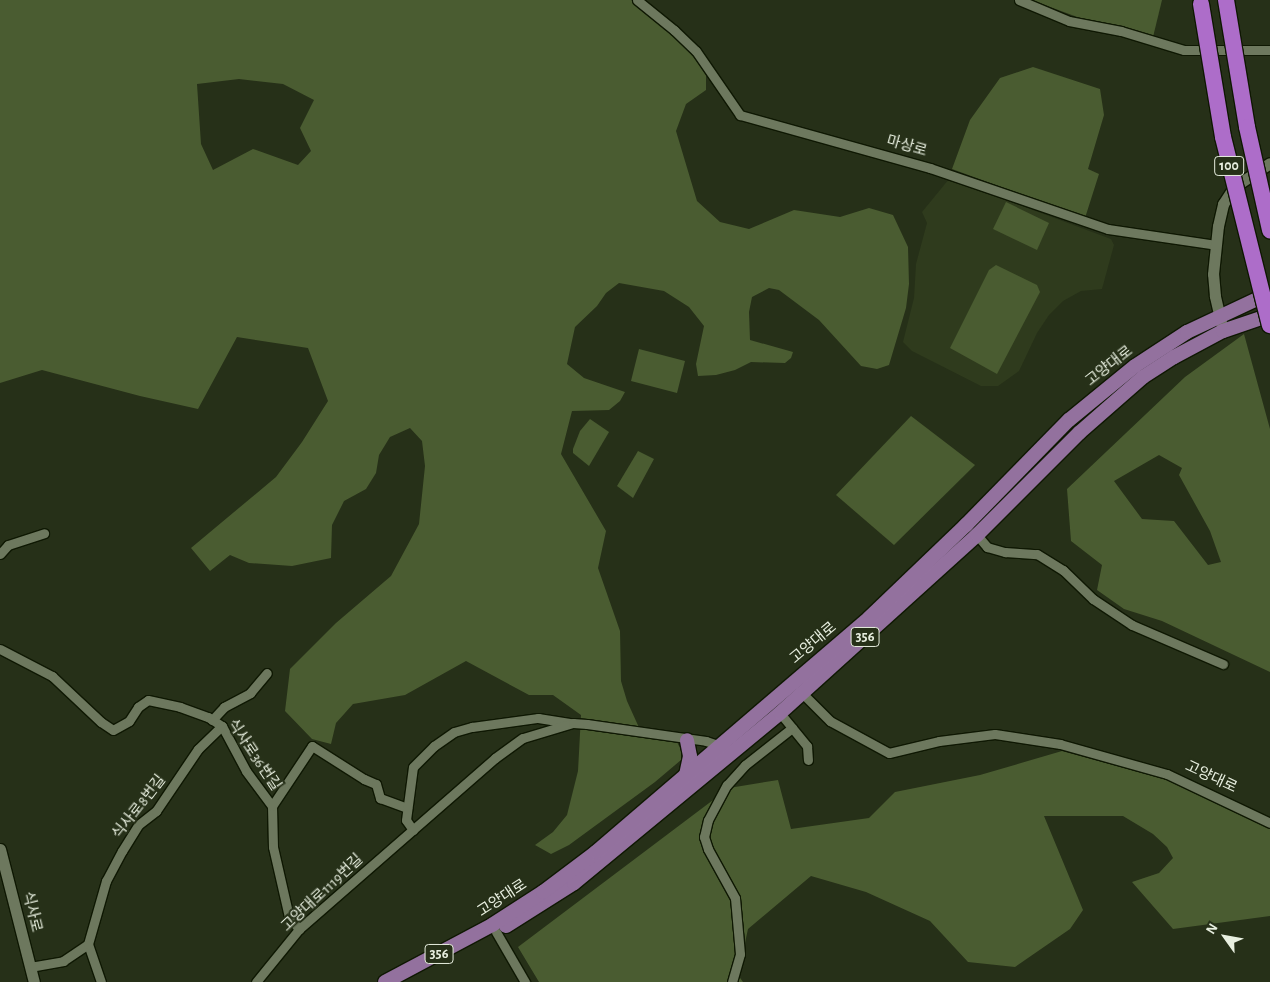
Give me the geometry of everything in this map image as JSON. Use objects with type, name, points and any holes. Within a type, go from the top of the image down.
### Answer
[{"type":"highway","name":"100","points":[[1226,0],[1247,127],[1270,230]]},
{"type":"highway","name":"100","points":[[1200,4],[1223,137],[1270,325]]},
{"type":"main road","name":"고양대로","points":[[385,982],[492,925],[542,892],[596,852],[870,617],[966,525],[1076,414],[1160,348],[1220,316],[1258,299],[1270,296]]},
{"type":"main road","name":"고양대로","points":[[407,982],[496,932],[574,883],[734,752],[780,713],[976,536],[1079,433],[1143,377],[1174,357],[1223,331],[1270,315]]},
{"type":"main road","points":[[686,776],[690,756],[687,740]]},
{"type":"street","name":"마상로","points":[[637,0],[674,30],[696,51],[740,115],[930,168],[1108,229],[1216,245]]},
{"type":"street","points":[[1018,0],[1069,21],[1121,31],[1184,50],[1270,50]]},
{"type":"street","points":[[1223,331],[1213,274],[1223,204],[1234,187],[1270,163]]},
{"type":"street","points":[[0,554],[8,545],[44,533]]},
{"type":"street","points":[[976,536],[987,547],[1005,552],[1037,554],[1063,570],[1093,599],[1132,625],[1223,664]]},
{"type":"street","name":"식사로36번길","points":[[0,649],[52,676],[101,722],[114,730],[129,721],[138,707],[148,700],[180,707],[212,720],[222,726],[246,771],[272,806]]},
{"type":"street","name":"식사로36번길","points":[[212,720],[224,707],[250,693],[267,673]]},
{"type":"street","name":"고양대로","points":[[802,693],[830,720],[889,753],[939,741],[995,734],[1060,744],[1167,774],[1270,823]]},
{"type":"street","points":[[780,713],[806,746],[808,760]]},
{"type":"street","name":"고양대로1119번길","points":[[413,830],[406,820],[413,767],[434,746],[454,732],[472,726],[538,718],[687,740],[706,741],[734,752]]},
{"type":"street","name":"고양대로1119번길","points":[[256,982],[299,929],[496,758],[523,738],[572,724]]},
{"type":"street","name":"식사로8번길","points":[[88,944],[106,881],[138,825],[156,811],[198,749],[222,726]]},
{"type":"street","points":[[732,982],[740,954],[735,898],[708,849],[704,836],[708,820],[727,785],[745,765],[792,728]]},
{"type":"street","name":"식사로36번길","points":[[299,929],[289,918],[273,847],[272,806],[312,746],[364,779],[376,784],[380,798],[407,808]]},
{"type":"street","name":"식사로","points":[[0,849],[34,982]]},
{"type":"street","points":[[496,932],[525,982]]},
{"type":"street","points":[[30,967],[63,961],[88,944],[101,982]]},
{"type":"shaded area","points":[[0,0],[631,0],[680,42],[706,71],[706,90],[686,104],[676,131],[697,201],[720,222],[749,229],[794,210],[840,217],[869,208],[893,215],[908,247],[909,284],[906,308],[889,365],[877,369],[861,366],[819,320],[779,290],[769,288],[752,297],[749,312],[750,340],[793,352],[791,358],[785,363],[751,362],[735,370],[716,375],[698,376],[696,364],[704,326],[689,307],[664,291],[619,283],[606,293],[597,306],[575,327],[567,364],[584,378],[625,392],[620,401],[609,410],[572,411],[561,454],[606,531],[598,568],[620,631],[621,681],[627,701],[641,732],[677,742],[681,750],[681,760],[655,782],[569,845],[551,854],[535,845],[553,832],[567,815],[578,771],[581,715],[553,695],[529,695],[466,661],[405,695],[353,704],[336,723],[331,744],[312,739],[285,711],[290,669],[336,623],[391,576],[419,524],[425,466],[422,441],[410,428],[390,437],[379,455],[376,473],[366,489],[344,501],[332,525],[331,558],[292,566],[249,563],[230,555],[210,571],[191,548],[276,477],[302,442],[328,401],[308,348],[237,337],[198,409],[42,370],[0,383]],"holes":[[[239,79],[283,84],[314,100],[300,128],[311,151],[298,165],[253,149],[213,170],[201,144],[197,84]]]},
{"type":"shaded area","points":[[1031,0],[1162,0],[1153,37],[1129,36]]},
{"type":"shaded area","points":[[1033,67],[1100,89],[1104,115],[1088,169],[1099,174],[1085,218],[952,169],[970,120],[1000,78]]},
{"type":"shaded area","points":[[949,179],[1111,239],[1114,245],[1102,289],[1081,291],[1063,301],[1049,315],[1037,333],[1019,371],[998,386],[981,386],[912,351],[903,342],[914,298],[916,264],[927,223],[922,212]]},
{"type":"shaded area","points":[[1006,202],[1049,223],[1037,250],[993,229]]},
{"type":"shaded area","points":[[996,265],[1037,285],[1040,292],[997,374],[950,348],[989,270]]},
{"type":"shaded area","points":[[1244,334],[1270,429],[1270,672],[1162,621],[1124,609],[1097,590],[1102,565],[1071,541],[1067,489],[1185,377]],"holes":[[[1159,455],[1182,468],[1179,475],[1210,531],[1221,562],[1208,565],[1174,521],[1142,519],[1114,481]]]},
{"type":"shaded area","points":[[639,349],[685,361],[677,393],[631,381]]},
{"type":"shaded area","points":[[911,416],[975,465],[894,545],[836,495]]},
{"type":"shaded area","points":[[590,419],[609,432],[589,466],[573,453],[573,449],[580,431]]},
{"type":"shaded area","points":[[638,451],[654,459],[633,498],[617,486]]},
{"type":"shaded area","points":[[1062,751],[1168,780],[1270,828],[1270,916],[1173,929],[1132,882],[1159,873],[1173,858],[1167,847],[1153,834],[1123,816],[1044,816],[1083,910],[1070,929],[1015,967],[968,962],[930,921],[866,892],[811,876],[748,929],[738,975],[743,982],[539,982],[518,947],[729,788],[778,780],[791,829],[869,818],[895,792],[980,775]]}]
